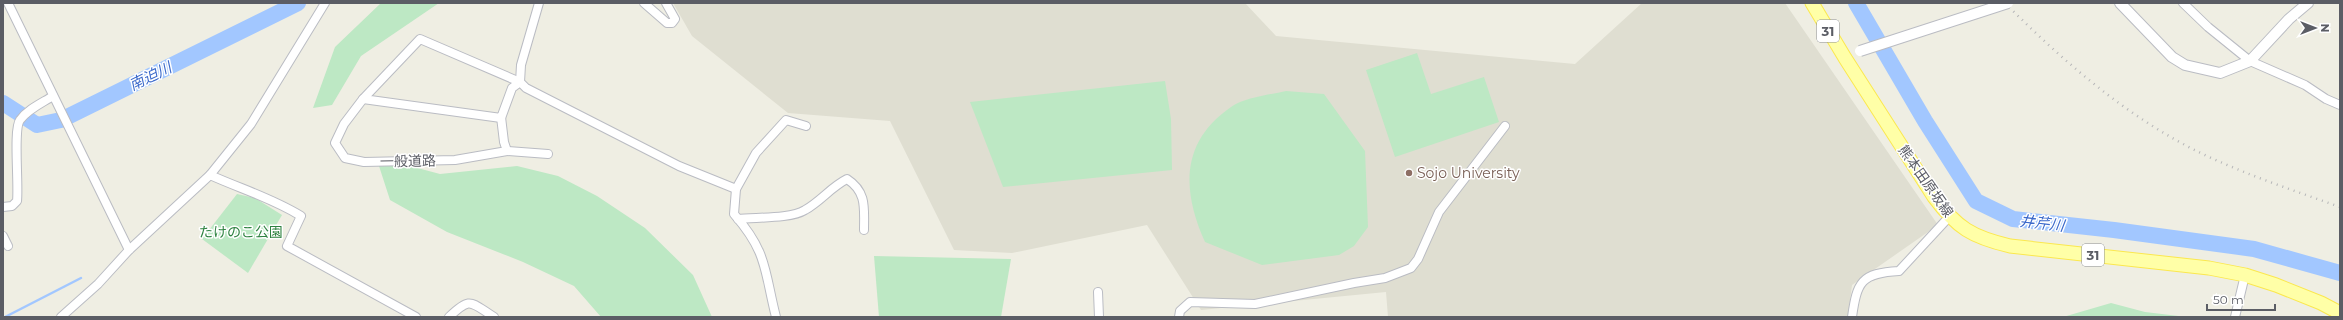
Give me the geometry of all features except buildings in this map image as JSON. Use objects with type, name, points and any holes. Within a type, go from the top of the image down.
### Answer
[{"type":"main road","name":"熊本田原坂線","points":[[1812,3],[1845,58],[1949,217],[1965,230],[1986,241],[2010,246],[2209,268],[2245,275],[2302,295],[2340,313]]},
{"type":"street","points":[[8,3],[129,250]]},
{"type":"street","points":[[60,317],[98,284],[129,250],[210,175],[251,124],[325,3]]},
{"type":"street","points":[[539,3],[521,65],[520,82],[526,88],[640,147],[736,189]]},
{"type":"street","points":[[644,3],[667,23],[672,23],[675,19],[674,14],[666,3]]},
{"type":"street","points":[[1845,58],[1860,51],[2008,3]]},
{"type":"street","points":[[2120,3],[2163,49],[2186,65],[2220,73],[2250,61],[2289,19],[2308,3]]},
{"type":"street","points":[[2183,3],[2208,27],[2250,61],[2306,85],[2326,99],[2340,105]]},
{"type":"street","name":"一般道路","points":[[507,151],[455,160],[364,162],[345,158],[335,143],[344,124],[363,99],[420,39],[520,82]]},
{"type":"street","points":[[520,82],[512,88],[500,117],[507,151],[548,154]]},
{"type":"street","points":[[3,207],[12,206],[17,201],[18,157],[16,133],[18,122],[26,113],[53,96]]},
{"type":"street","points":[[363,99],[500,117]]},
{"type":"street","points":[[776,317],[768,272],[759,248],[751,234],[734,214],[736,189],[756,153],[786,120],[806,126]]},
{"type":"street","points":[[1179,317],[1180,311],[1190,302],[1255,304],[1354,282],[1385,278],[1411,268],[1418,259],[1439,212],[1505,126]]},
{"type":"street","points":[[210,175],[236,187],[281,203],[301,216],[287,246],[416,317]]},
{"type":"street","points":[[738,219],[782,216],[804,211],[835,185],[847,179],[857,185],[864,200],[864,230]]},
{"type":"street","points":[[1852,317],[1856,292],[1861,284],[1879,272],[1899,271],[1949,217]]},
{"type":"street","points":[[3,236],[8,246]]},
{"type":"street","points":[[2235,317],[2245,275]]},
{"type":"street","points":[[1098,292],[1099,317]]},
{"type":"street","points":[[449,317],[463,303],[469,302],[494,317]]},
{"type":"shaded area","name":"Sojo University","points":[[673,3],[1245,3],[1276,36],[1575,64],[1642,3],[1785,3],[1938,225],[1852,285],[1848,317],[1388,317],[1386,292],[1201,310],[1147,225],[1012,253],[954,250],[890,121],[788,113],[692,36]]},
{"type":"green space","points":[[381,3],[439,3],[361,56],[332,105],[313,108],[335,47]]},
{"type":"green space","points":[[1417,53],[1431,94],[1484,77],[1499,122],[1395,157],[1366,70]]},
{"type":"green space","points":[[1165,81],[1171,119],[1172,170],[1003,187],[970,102]]},
{"type":"green space","points":[[1286,91],[1324,94],[1365,151],[1368,227],[1354,246],[1339,255],[1262,265],[1205,242],[1197,223],[1192,204],[1190,168],[1194,152],[1202,136],[1214,121],[1231,107],[1244,101]]},
{"type":"green space","points":[[379,166],[410,166],[440,174],[517,166],[558,176],[597,196],[645,228],[693,275],[712,317],[601,317],[574,286],[523,262],[447,232],[390,200]]},
{"type":"green space","name":"たけのこ公園","points":[[237,194],[255,198],[282,215],[248,273],[202,239]]},
{"type":"green space","points":[[874,256],[1011,259],[1001,317],[879,317]]},
{"type":"green space","points":[[2111,303],[2145,312],[2187,317],[2063,317]]},
{"type":"waterway","name":"南迫川","points":[[3,103],[37,125],[61,120],[298,3]]},
{"type":"waterway","name":"井芹川","points":[[1856,3],[1925,121],[1976,201],[2013,219],[2114,230],[2254,249],[2340,273]]},
{"type":"waterway","points":[[5,317],[81,278]]},
{"type":"railway","points":[[2005,3],[2075,68],[2099,88],[2151,125],[2179,142],[2223,163],[2340,207]]},
{"type":"place","name":"Sojo University","points":[[1409,173]]}]
